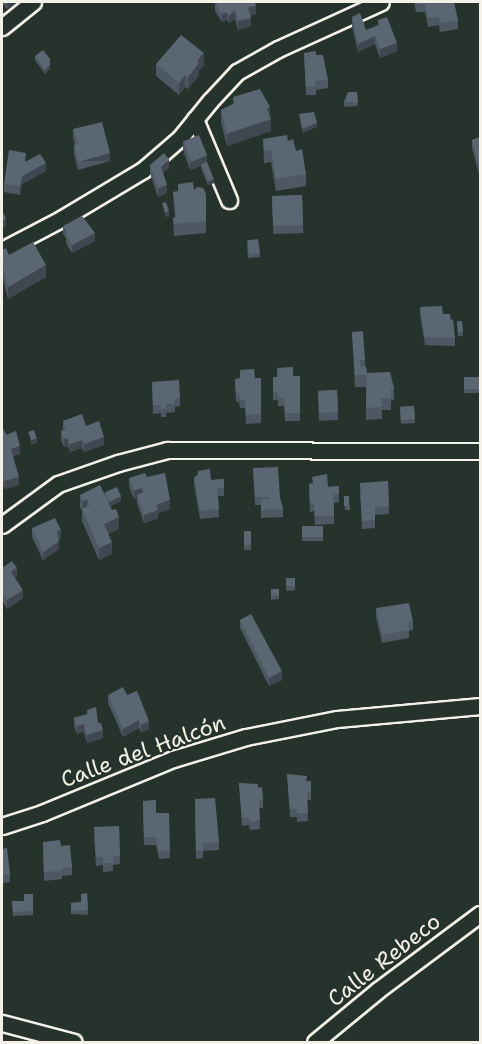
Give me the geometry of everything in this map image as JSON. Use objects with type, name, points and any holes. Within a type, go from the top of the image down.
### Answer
[{"type":"street","points":[[2,27],[33,2]]},
{"type":"street","points":[[2,250],[61,219],[143,170],[180,138],[237,72],[278,49],[381,2]]},
{"type":"street","points":[[195,119],[229,200]]},
{"type":"street","points":[[2,525],[58,484],[118,463],[167,450],[480,451]]},
{"type":"street","name":"Calle del Halcón","points":[[2,826],[42,813],[173,759],[246,736],[337,719],[480,706]]},
{"type":"street","name":"Calle Rebeco","points":[[315,1042],[378,990],[480,914]]},
{"type":"street","points":[[2,1023],[74,1042]]},
{"type":"building","points":[[255,2],[256,6],[248,8],[251,18],[238,21],[235,10],[229,15],[227,12],[222,14],[215,3]]},
{"type":"building","points":[[416,2],[454,2],[458,21],[440,23],[439,17],[428,18],[425,4],[416,4]]},
{"type":"building","points":[[360,13],[366,30],[380,25],[378,20],[387,17],[397,43],[380,49],[375,36],[358,44],[352,17]]},
{"type":"building","points":[[181,35],[204,53],[188,77],[185,75],[179,83],[156,64]]},
{"type":"building","points":[[43,50],[50,59],[50,65],[45,70],[35,56]]},
{"type":"building","points":[[316,51],[316,55],[323,55],[328,80],[315,81],[316,86],[306,87],[304,53]]},
{"type":"building","points":[[260,89],[270,107],[267,109],[271,119],[227,134],[221,110],[235,103],[233,97]]},
{"type":"building","points":[[348,92],[357,92],[358,102],[344,102]]},
{"type":"building","points":[[314,112],[317,123],[302,129],[299,114]]},
{"type":"building","points":[[102,122],[110,153],[78,162],[74,145],[78,144],[73,129]]},
{"type":"building","points":[[199,135],[207,155],[191,162],[183,141]]},
{"type":"building","points":[[287,135],[288,141],[293,139],[296,151],[302,149],[306,174],[276,179],[271,150],[264,151],[263,139]]},
{"type":"building","points":[[480,137],[480,169],[472,140]]},
{"type":"building","points":[[9,150],[26,153],[25,162],[40,154],[46,163],[22,176],[20,186],[4,184]]},
{"type":"building","points":[[164,153],[169,159],[161,166],[167,185],[158,188],[150,165]]},
{"type":"building","points":[[207,162],[214,179],[208,181],[201,164]]},
{"type":"building","points":[[193,182],[194,190],[197,187],[203,188],[206,194],[206,221],[174,224],[173,218],[176,217],[173,192],[178,191],[178,184]]},
{"type":"building","points":[[302,195],[303,225],[273,226],[272,196]]},
{"type":"building","points":[[166,202],[169,211],[165,213],[162,203]]},
{"type":"building","points":[[82,216],[95,233],[72,245],[63,226]]},
{"type":"building","points":[[258,239],[260,253],[249,254],[247,241]]},
{"type":"building","points":[[33,242],[46,265],[8,287],[2,263],[2,250],[6,248],[9,255]]},
{"type":"building","points":[[442,306],[443,314],[450,314],[451,320],[453,319],[455,338],[425,337],[420,307]]},
{"type":"building","points":[[457,321],[462,321],[463,332],[458,332]]},
{"type":"building","points":[[363,331],[365,360],[360,360],[361,367],[366,366],[367,373],[390,372],[394,388],[391,389],[391,398],[381,398],[382,407],[366,408],[367,375],[355,375],[352,332]]},
{"type":"building","points":[[293,367],[293,376],[300,376],[300,413],[285,413],[284,398],[278,398],[278,392],[273,392],[273,377],[278,377],[277,368]]},
{"type":"building","points":[[254,369],[255,378],[261,378],[261,414],[246,415],[245,400],[240,400],[239,393],[236,394],[235,379],[240,378],[240,370]]},
{"type":"building","points":[[464,377],[480,377],[480,389],[464,389]]},
{"type":"building","points":[[179,380],[180,398],[174,399],[175,404],[166,404],[166,409],[161,409],[161,405],[153,405],[152,382]]},
{"type":"building","points":[[337,390],[338,412],[319,413],[318,391]]},
{"type":"building","points":[[414,406],[415,419],[401,420],[400,407]]},
{"type":"building","points":[[82,414],[86,426],[99,421],[104,437],[84,444],[82,440],[70,444],[68,438],[64,439],[61,431],[66,429],[63,421]]},
{"type":"building","points":[[2,428],[6,435],[16,431],[20,446],[11,449],[19,477],[4,481],[2,473]]},
{"type":"building","points":[[34,430],[37,439],[31,440],[28,432]]},
{"type":"building","points":[[278,467],[283,509],[261,510],[261,500],[270,499],[270,497],[255,497],[253,468]]},
{"type":"building","points":[[210,469],[211,480],[224,479],[224,488],[217,488],[219,509],[200,511],[194,477],[197,476],[198,471]]},
{"type":"building","points":[[145,473],[147,477],[165,473],[170,500],[156,505],[158,510],[144,515],[137,495],[144,492],[142,488],[134,490],[129,478]]},
{"type":"building","points":[[327,474],[328,487],[339,486],[339,494],[333,495],[334,516],[315,516],[314,503],[310,503],[309,484],[313,483],[312,477]]},
{"type":"building","points":[[388,481],[389,506],[375,507],[375,520],[362,521],[360,483]]},
{"type":"building","points":[[100,485],[112,510],[116,509],[119,517],[104,524],[112,542],[99,548],[82,509],[90,505],[87,499],[83,501],[80,495]]},
{"type":"building","points":[[117,487],[121,496],[109,501],[105,492]]},
{"type":"building","points":[[344,496],[349,496],[349,506],[344,506]]},
{"type":"building","points":[[55,518],[61,530],[57,531],[59,541],[43,552],[32,528]]},
{"type":"building","points":[[302,526],[323,526],[323,537],[302,537]]},
{"type":"building","points":[[244,531],[251,531],[251,545],[244,545]]},
{"type":"building","points":[[12,561],[17,568],[11,572],[23,590],[7,600],[2,592],[2,568]]},
{"type":"building","points":[[286,578],[295,578],[295,586],[286,586]]},
{"type":"building","points":[[271,589],[279,589],[279,595],[271,596]]},
{"type":"building","points":[[409,603],[413,622],[408,623],[409,630],[382,635],[376,608]]},
{"type":"building","points":[[251,614],[282,671],[269,678],[240,620]]},
{"type":"building","points":[[123,687],[127,695],[137,691],[149,721],[141,725],[139,720],[123,729],[108,695]]},
{"type":"building","points":[[96,707],[98,723],[101,723],[103,730],[87,735],[84,724],[77,726],[74,718],[88,714],[87,710]]},
{"type":"building","points":[[287,774],[307,776],[306,781],[311,781],[311,792],[307,792],[308,813],[297,813],[297,809],[290,809]]},
{"type":"building","points":[[239,783],[258,784],[258,788],[262,787],[263,799],[259,800],[260,820],[250,822],[249,817],[242,818]]},
{"type":"building","points":[[215,798],[219,842],[203,843],[203,850],[196,851],[195,799]]},
{"type":"building","points":[[156,800],[156,813],[169,813],[170,850],[159,851],[156,837],[144,837],[143,801]]},
{"type":"building","points":[[119,826],[120,856],[113,856],[113,863],[103,863],[103,857],[96,857],[94,827]]},
{"type":"building","points":[[60,840],[61,846],[70,845],[72,867],[62,868],[62,871],[44,872],[43,842]]},
{"type":"building","points":[[7,848],[10,874],[2,875],[2,849]]},
{"type":"building","points":[[87,893],[88,910],[71,910],[71,903],[81,902],[81,894]]},
{"type":"building","points":[[24,894],[33,894],[33,911],[13,912],[12,901],[24,901]]}]
